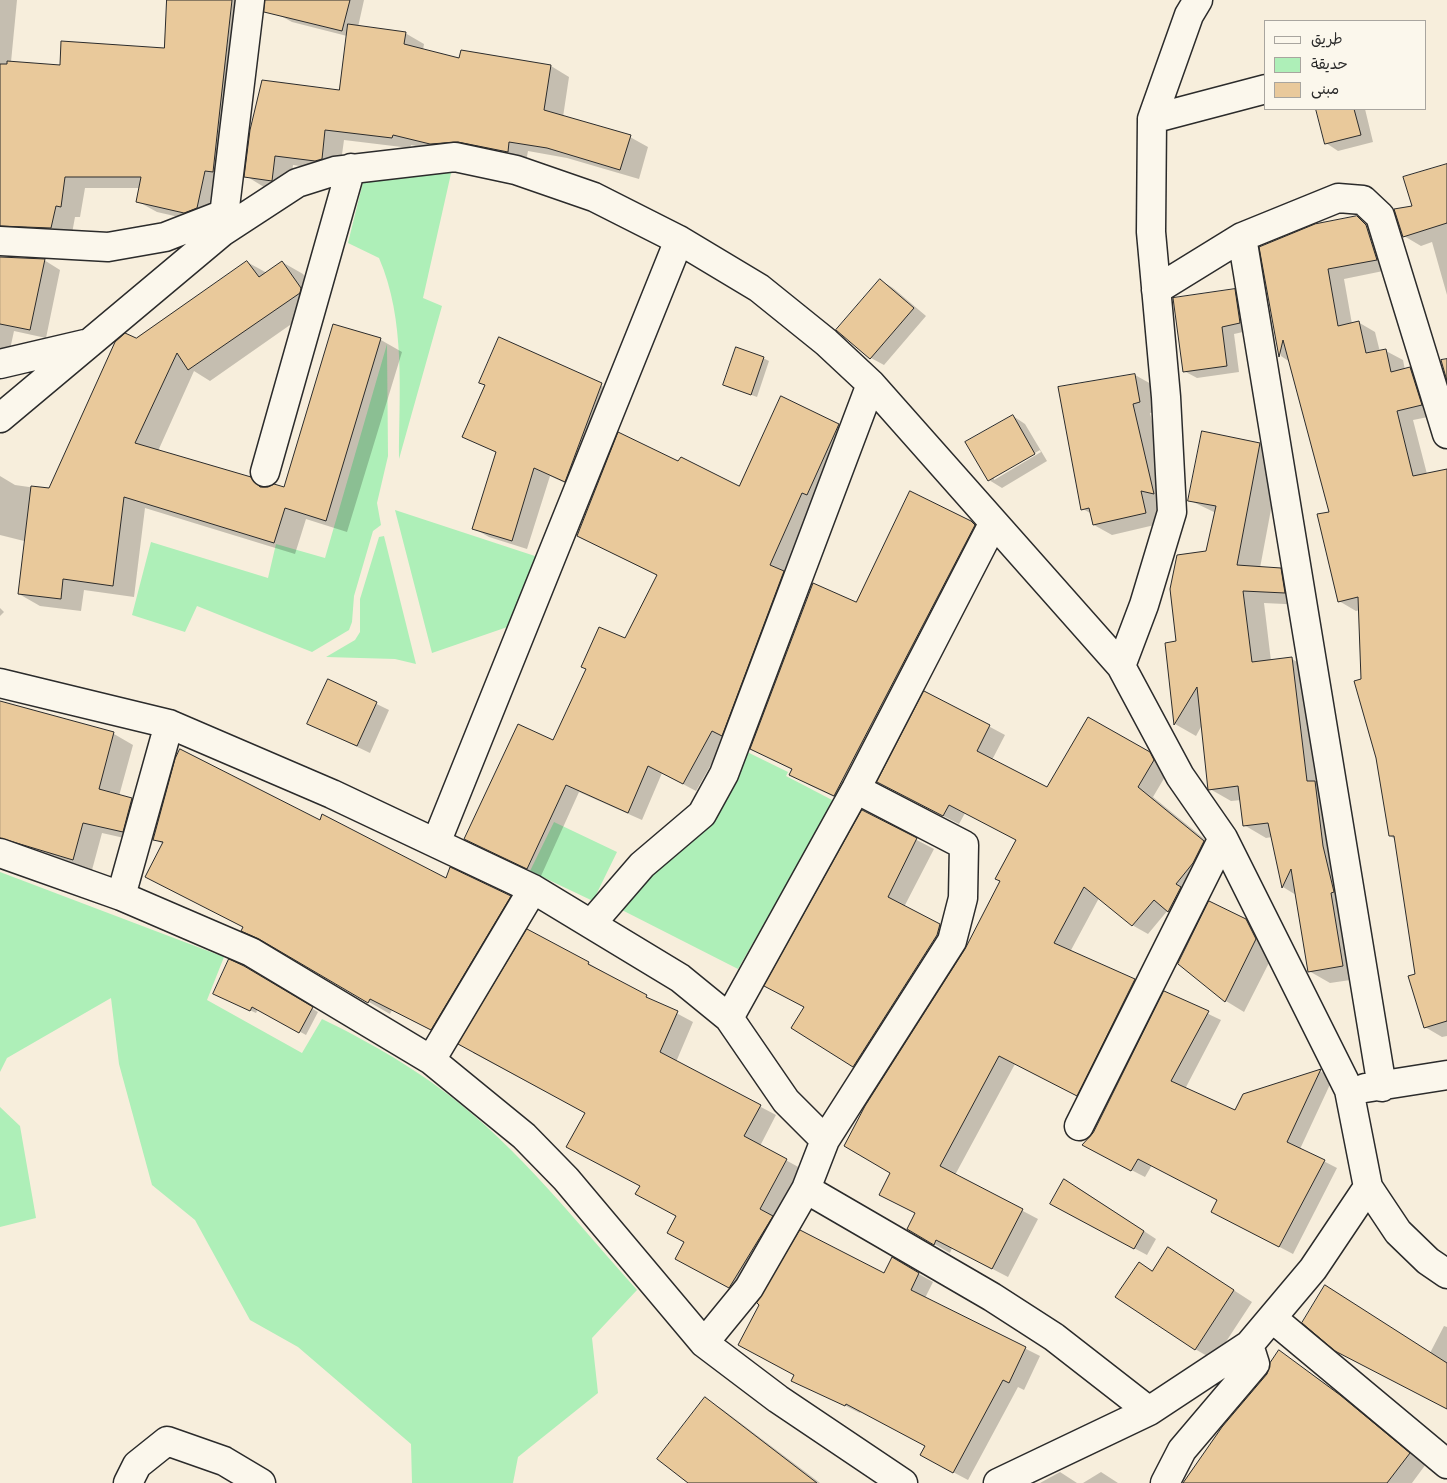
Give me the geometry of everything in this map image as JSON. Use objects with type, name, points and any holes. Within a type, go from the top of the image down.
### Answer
[{"type":"street","points":[[223,223],[250,0]]},
{"type":"street","points":[[1121,666],[1144,605],[1172,512],[1166,397],[1151,232],[1152,119],[1189,15],[1198,0]]},
{"type":"street","points":[[1152,119],[1264,90]]},
{"type":"street","points":[[0,418],[89,343],[223,223],[297,183],[351,168],[455,157],[516,170],[594,197],[679,240],[759,288],[826,342],[871,384],[993,524],[1121,666],[1180,776],[1223,838],[1349,1090],[1368,1187],[1398,1232],[1428,1261],[1447,1274]]},
{"type":"street","points":[[266,472],[351,168]]},
{"type":"street","points":[[1156,290],[1242,237],[1338,198],[1363,200],[1380,216],[1447,434]]},
{"type":"street","points":[[0,240],[108,247],[165,237],[223,223]]},
{"type":"street","points":[[1242,237],[1382,1087]]},
{"type":"street","points":[[436,843],[679,240]]},
{"type":"street","points":[[0,364],[89,343]]},
{"type":"street","points":[[591,924],[642,865],[702,814],[724,774],[871,384]]},
{"type":"street","points":[[728,1018],[856,789],[993,524]]},
{"type":"street","points":[[0,683],[169,724],[332,794],[534,889],[680,978],[728,1018],[786,1101],[825,1140]]},
{"type":"street","points":[[121,896],[169,724]]},
{"type":"street","points":[[704,1343],[749,1288],[806,1189],[825,1140],[952,941],[963,898],[964,846],[856,789]]},
{"type":"street","points":[[1079,1126],[1223,838]]},
{"type":"street","points":[[0,853],[121,896],[251,952],[431,1060],[524,1136],[566,1179],[704,1343],[778,1399],[903,1483]]},
{"type":"street","points":[[431,1060],[534,889]]},
{"type":"street","points":[[1349,1090],[1382,1087],[1447,1075]]},
{"type":"street","points":[[998,1483],[1149,1411],[1249,1345],[1313,1269],[1368,1187]]},
{"type":"street","points":[[806,1189],[933,1261],[1054,1337],[1149,1411]]},
{"type":"street","points":[[1272,1318],[1447,1464]]},
{"type":"street","points":[[1166,1483],[1182,1450],[1255,1364],[1249,1345]]},
{"type":"street","points":[[128,1483],[137,1465],[167,1441],[224,1461],[261,1483]]},
{"type":"green space","points":[[452,169],[423,298],[442,306],[399,459],[400,383],[394,306],[379,258],[348,243],[364,178]]},
{"type":"green space","points":[[387,344],[388,456],[377,503],[381,525],[373,531],[354,596],[352,622],[349,630],[312,652],[197,606],[185,632],[132,615],[151,542],[268,578],[276,544],[325,558]]},
{"type":"green space","points":[[395,510],[544,559],[519,623],[432,653]]},
{"type":"green space","points":[[384,536],[416,664],[395,659],[326,657],[355,640],[360,632],[360,599],[379,537]]},
{"type":"green space","points":[[743,750],[788,772],[786,776],[834,801],[738,969],[616,907]]},
{"type":"green space","points":[[554,822],[617,852],[593,901],[530,871]]},
{"type":"green space","points":[[0,872],[224,957],[207,1000],[302,1053],[322,1019],[402,1063],[446,1093],[473,1115],[523,1162],[637,1290],[592,1338],[598,1393],[518,1457],[513,1483],[412,1483],[411,1444],[298,1347],[250,1320],[195,1220],[152,1185],[119,1064],[111,998],[7,1058],[0,1072]]},
{"type":"green space","points":[[0,1107],[20,1126],[36,1218],[0,1227]]},
{"type":"building","points":[[167,0],[232,0],[213,172],[205,171],[197,208],[184,213],[136,202],[141,177],[65,177],[61,207],[56,206],[51,228],[0,226],[0,64],[7,64],[7,61],[60,65],[61,41],[164,48]]},
{"type":"building","points":[[265,0],[350,0],[342,31],[264,12]]},
{"type":"building","points":[[348,24],[406,32],[404,44],[459,58],[461,50],[551,65],[544,110],[631,135],[620,170],[547,148],[509,142],[508,152],[458,142],[430,144],[393,135],[392,138],[325,130],[322,159],[315,161],[275,156],[272,181],[244,177],[250,130],[262,80],[339,90]]},
{"type":"building","points":[[1316,110],[1354,110],[1361,135],[1325,144]]},
{"type":"building","points":[[1447,164],[1447,223],[1403,237],[1394,209],[1412,206],[1403,177]]},
{"type":"building","points":[[1357,216],[1366,225],[1377,260],[1328,269],[1338,326],[1359,321],[1366,353],[1386,349],[1391,372],[1410,367],[1422,405],[1397,411],[1413,476],[1447,469],[1447,1021],[1424,1028],[1408,976],[1415,974],[1394,836],[1389,836],[1376,758],[1354,681],[1361,679],[1358,597],[1338,602],[1317,514],[1329,512],[1283,340],[1279,357],[1259,247],[1315,224]]},
{"type":"building","points":[[0,257],[45,259],[30,330],[0,324]]},
{"type":"building","points":[[247,261],[259,277],[282,261],[301,288],[300,293],[188,370],[177,353],[135,443],[251,477],[260,487],[268,487],[274,484],[284,487],[333,324],[381,338],[326,521],[285,508],[274,543],[124,497],[113,586],[63,579],[61,599],[18,594],[31,486],[49,488],[115,342],[125,333],[136,338]]},
{"type":"building","points":[[880,279],[914,308],[870,359],[836,330]]},
{"type":"building","points":[[1235,289],[1240,323],[1222,327],[1227,366],[1183,372],[1173,298]]},
{"type":"building","points":[[499,337],[602,383],[565,482],[534,468],[512,541],[472,529],[496,452],[462,437],[485,385],[479,383]]},
{"type":"building","points":[[736,347],[764,357],[751,395],[723,385]]},
{"type":"building","points":[[1447,359],[1447,381],[1441,360]]},
{"type":"building","points":[[1135,374],[1140,402],[1133,404],[1154,494],[1141,491],[1146,513],[1093,525],[1089,508],[1081,510],[1058,387]]},
{"type":"building","points":[[781,396],[839,424],[807,495],[802,493],[770,565],[784,571],[722,736],[712,731],[683,784],[648,766],[628,813],[566,785],[527,869],[464,839],[518,724],[553,740],[586,669],[581,667],[599,627],[625,638],[657,575],[577,536],[618,432],[678,461],[681,457],[739,486]]},
{"type":"building","points":[[1013,415],[1035,454],[988,481],[965,442]]},
{"type":"building","points":[[1202,431],[1260,443],[1237,565],[1281,568],[1285,593],[1243,591],[1252,662],[1292,657],[1307,781],[1315,781],[1323,846],[1334,892],[1331,893],[1343,966],[1308,972],[1291,869],[1282,888],[1268,823],[1243,826],[1238,786],[1208,790],[1197,687],[1174,725],[1165,643],[1176,641],[1170,589],[1177,555],[1206,551],[1216,506],[1188,501]]},
{"type":"building","points":[[910,491],[971,521],[975,525],[834,796],[789,775],[792,769],[750,749],[813,583],[856,602]]},
{"type":"building","points":[[328,679],[377,702],[357,746],[307,724]]},
{"type":"building","points":[[924,691],[990,725],[977,751],[1047,787],[1088,717],[1150,752],[1154,760],[1138,787],[1204,841],[1193,863],[1176,884],[1181,887],[1168,912],[1154,900],[1132,926],[1084,887],[1054,943],[1135,979],[1077,1096],[999,1056],[940,1166],[1023,1209],[992,1269],[936,1240],[934,1245],[907,1229],[915,1213],[879,1195],[890,1173],[844,1146],[865,1106],[965,949],[1000,881],[995,879],[1016,840],[949,805],[943,816],[877,782]]},
{"type":"building","points":[[0,701],[114,732],[99,789],[132,798],[123,832],[83,823],[73,860],[0,838]]},
{"type":"building","points":[[180,749],[320,820],[322,814],[446,878],[450,867],[511,896],[431,1030],[370,999],[368,1003],[259,939],[241,931],[243,927],[145,877],[163,842],[153,840],[175,759]]},
{"type":"building","points":[[862,810],[917,838],[888,897],[940,924],[937,935],[853,1067],[791,1028],[804,1007],[764,986]]},
{"type":"building","points":[[1209,901],[1246,919],[1256,939],[1225,1002],[1178,964]]},
{"type":"building","points":[[527,929],[647,995],[646,997],[678,1011],[660,1052],[761,1105],[744,1136],[787,1159],[760,1209],[773,1216],[729,1288],[675,1259],[684,1242],[667,1233],[676,1216],[635,1194],[640,1186],[566,1147],[585,1113],[458,1044]]},
{"type":"building","points":[[229,959],[313,1007],[299,1033],[252,1007],[250,1011],[213,994]]},
{"type":"building","points":[[1164,991],[1209,1011],[1171,1081],[1235,1110],[1243,1094],[1321,1069],[1287,1142],[1325,1160],[1279,1247],[1211,1212],[1217,1200],[1138,1159],[1131,1171],[1082,1145],[1093,1133]]},
{"type":"building","points":[[1064,1179],[1144,1231],[1134,1249],[1050,1204]]},
{"type":"building","points":[[800,1230],[884,1273],[892,1257],[919,1273],[911,1290],[1026,1347],[1009,1383],[1003,1380],[953,1473],[920,1455],[925,1446],[846,1404],[845,1406],[791,1381],[794,1375],[738,1345],[759,1305],[757,1303]]},
{"type":"building","points":[[1168,1247],[1234,1290],[1195,1350],[1115,1297],[1139,1262],[1152,1271]]},
{"type":"building","points":[[1325,1285],[1447,1363],[1447,1409],[1335,1351],[1302,1323]]},
{"type":"building","points":[[1279,1350],[1340,1395],[1410,1453],[1387,1483],[1183,1483],[1222,1427],[1267,1374],[1270,1363]]},
{"type":"building","points":[[705,1397],[817,1483],[688,1483],[657,1459]]}]
